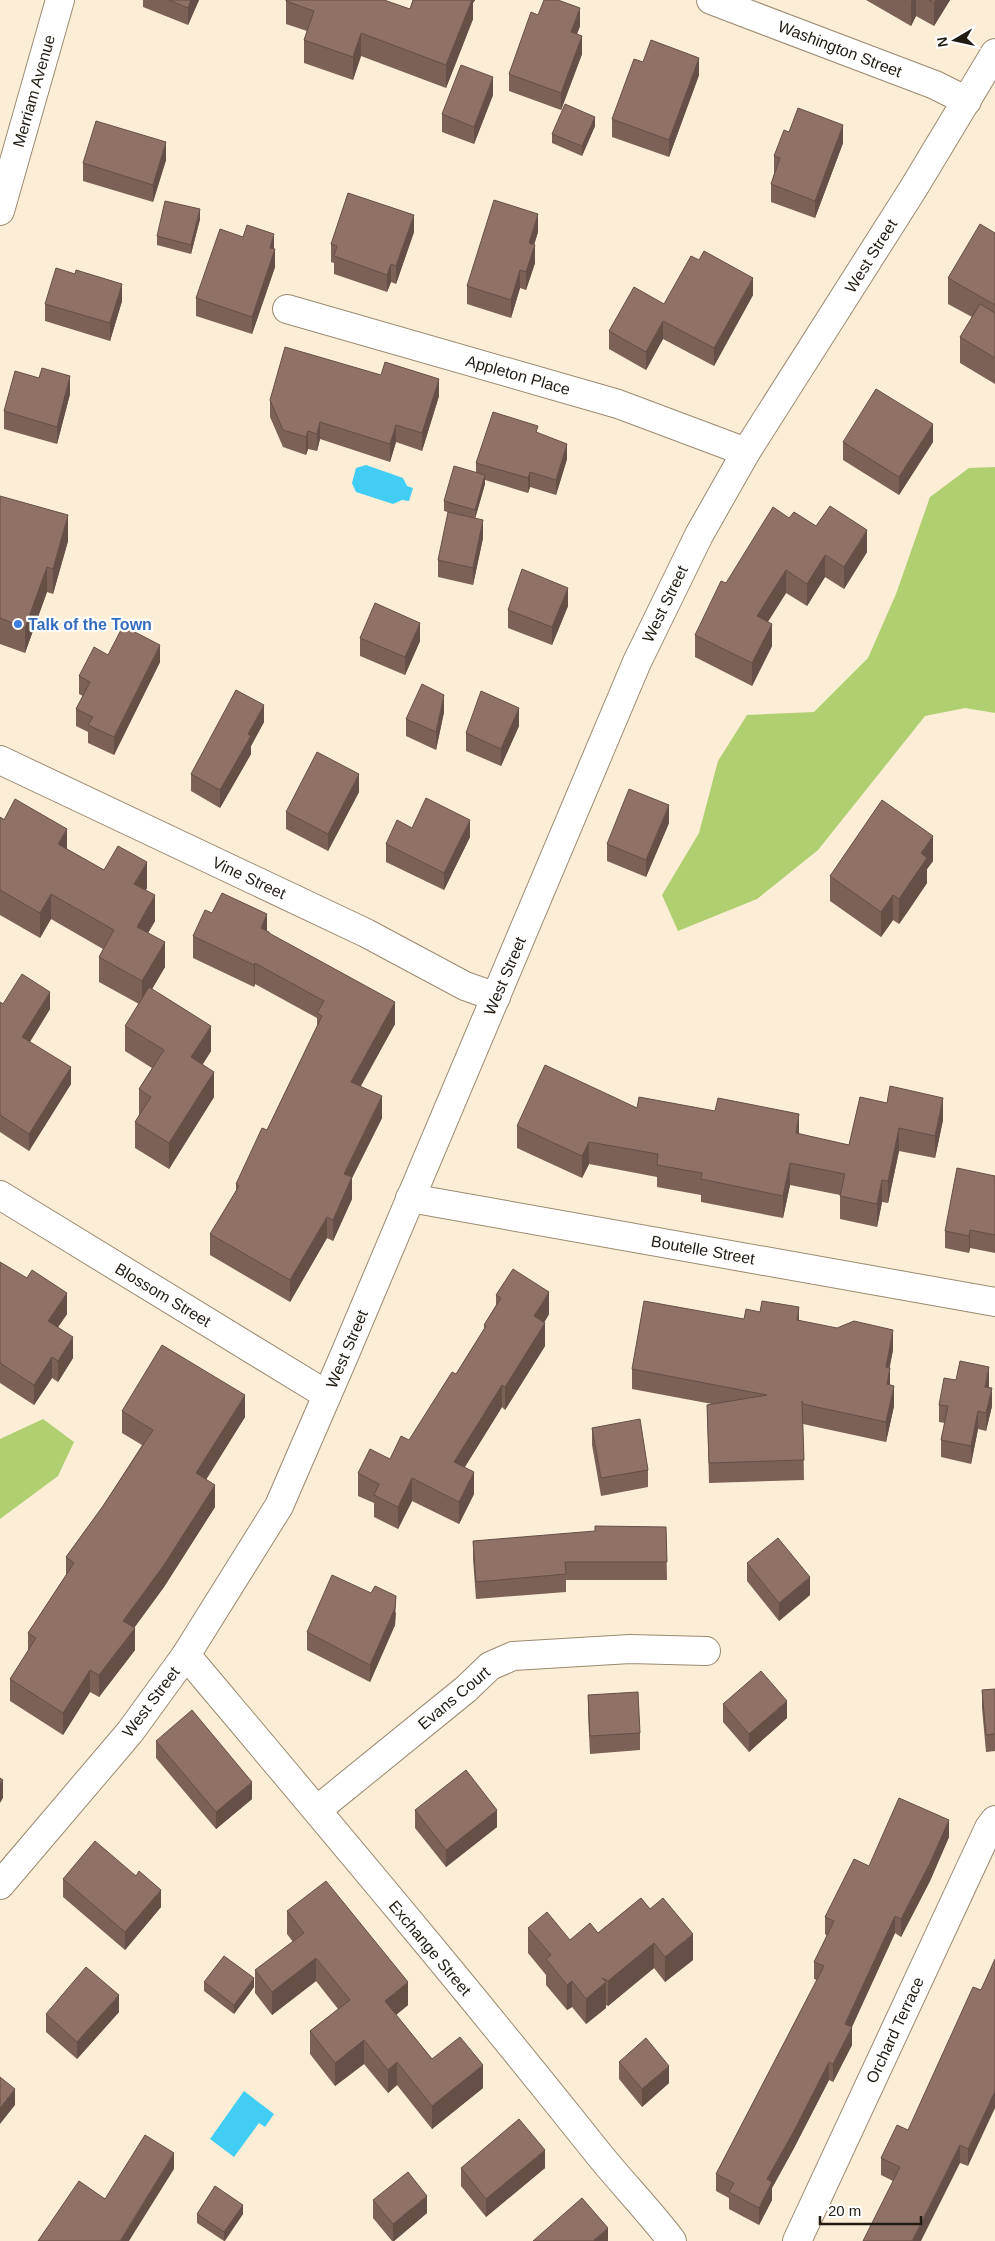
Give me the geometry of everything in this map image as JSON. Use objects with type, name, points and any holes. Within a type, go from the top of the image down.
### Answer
[{"type":"street","name":"Merriam Avenue","points":[[0,211],[60,0]]},
{"type":"street","name":"Washington Street","points":[[711,0],[935,85],[967,101]]},
{"type":"street","name":"West Street","points":[[0,1885],[130,1732],[186,1655],[279,1506],[637,662],[699,535],[746,452],[967,101],[995,53]]},
{"type":"street","name":"Appleton Place","points":[[287,309],[618,404],[746,452]]},
{"type":"street","name":"Vine Street","points":[[0,760],[366,933],[465,986],[496,997]]},
{"type":"street","name":"Blossom Street","points":[[0,1195],[327,1395]]},
{"type":"street","name":"Boutelle Street","points":[[410,1198],[995,1302]]},
{"type":"street","name":"Evans Court","points":[[317,1810],[466,1689],[490,1666],[513,1656],[630,1649],[706,1651]]},
{"type":"street","name":"Exchange Street","points":[[186,1655],[317,1810],[672,2241]]},
{"type":"street","name":"Orchard Terrace","points":[[797,2241],[989,1828],[995,1820]]},
{"type":"green space","points":[[995,467],[995,713],[965,708],[925,716],[818,850],[757,899],[678,931],[662,895],[699,833],[718,761],[747,715],[814,712],[868,658],[896,594],[930,497],[969,468]]},
{"type":"green space","points":[[43,1419],[74,1442],[58,1476],[0,1519],[0,1439]]},
{"type":"water","points":[[366,465],[403,478],[407,486],[413,488],[409,501],[402,500],[393,504],[356,492],[352,483],[356,468]]},
{"type":"water","points":[[244,2091],[274,2114],[265,2127],[259,2123],[234,2157],[210,2139]]},
{"type":"building","points":[[169,0],[191,0],[188,8]]},
{"type":"building","points":[[286,0],[384,0],[410,9],[413,0],[472,0],[446,65],[361,33],[353,57],[304,40],[314,11]]},
{"type":"building","points":[[544,0],[558,0],[580,8],[571,32],[582,36],[561,93],[509,74],[531,12],[538,15]]},
{"type":"building","points":[[651,40],[699,58],[669,140],[612,119],[634,59],[643,62]]},
{"type":"building","points":[[461,65],[493,77],[474,127],[442,114]]},
{"type":"building","points":[[565,104],[595,117],[582,146],[552,134]]},
{"type":"building","points":[[798,108],[843,125],[815,201],[771,184],[780,158],[774,156],[784,130],[789,132]]},
{"type":"building","points":[[96,121],[166,142],[153,185],[83,163]]},
{"type":"building","points":[[348,193],[414,215],[396,266],[391,264],[387,275],[334,256],[337,246],[331,244]]},
{"type":"building","points":[[494,200],[538,214],[529,243],[535,245],[526,272],[520,270],[511,300],[467,286]]},
{"type":"building","points":[[165,201],[200,209],[191,245],[157,236]]},
{"type":"building","points":[[980,224],[995,233],[995,305],[948,278]]},
{"type":"building","points":[[247,225],[274,234],[270,248],[275,249],[252,317],[196,298],[220,229],[243,237]]},
{"type":"building","points":[[704,251],[753,278],[714,348],[663,321],[646,352],[609,331],[634,287],[664,304],[691,256],[699,260]]},
{"type":"building","points":[[56,268],[75,274],[76,270],[122,284],[110,323],[45,304]]},
{"type":"building","points":[[980,304],[995,313],[995,358],[960,337]]},
{"type":"building","points":[[285,347],[381,375],[385,362],[439,379],[422,433],[396,425],[390,444],[320,422],[317,434],[308,431],[306,437],[283,430],[270,400]]},
{"type":"building","points":[[42,368],[70,376],[57,427],[4,411],[15,371],[39,378]]},
{"type":"building","points":[[876,389],[933,424],[899,477],[843,442]]},
{"type":"building","points":[[493,412],[538,426],[536,432],[567,444],[556,480],[530,472],[528,478],[476,463]]},
{"type":"building","points":[[454,466],[485,475],[475,510],[444,501]]},
{"type":"building","points":[[0,496],[68,515],[53,569],[47,567],[25,628],[0,618]]},
{"type":"building","points":[[830,506],[867,530],[844,567],[825,555],[807,584],[786,570],[757,616],[772,624],[752,663],[695,635],[721,581],[726,583],[773,507],[789,518],[794,512],[816,526]]},
{"type":"building","points":[[448,512],[483,520],[473,568],[438,560]]},
{"type":"building","points":[[522,569],[568,588],[552,627],[508,610]]},
{"type":"building","points":[[375,603],[420,623],[405,657],[360,638]]},
{"type":"building","points":[[123,626],[160,645],[114,737],[88,725],[93,717],[76,709],[90,682],[79,676],[94,647],[108,655]]},
{"type":"building","points":[[422,684],[444,695],[436,732],[406,719]]},
{"type":"building","points":[[236,690],[264,705],[248,734],[251,736],[220,790],[191,774]]},
{"type":"building","points":[[481,691],[519,708],[501,749],[466,733]]},
{"type":"building","points":[[317,752],[359,774],[328,834],[286,812]]},
{"type":"building","points":[[629,789],[669,805],[646,860],[607,844]]},
{"type":"building","points":[[426,798],[470,820],[444,873],[386,844],[397,820],[412,828]]},
{"type":"building","points":[[15,799],[67,829],[58,844],[104,870],[118,846],[147,862],[134,884],[155,895],[137,927],[165,942],[142,981],[99,957],[114,930],[51,894],[40,913],[0,890],[0,817],[4,820]]},
{"type":"building","points":[[882,800],[933,836],[921,853],[927,858],[899,899],[893,895],[881,912],[830,876]]},
{"type":"building","points":[[222,893],[267,914],[261,928],[395,1002],[351,1082],[382,1096],[344,1174],[352,1177],[333,1220],[327,1217],[290,1280],[210,1234],[239,1186],[236,1184],[262,1128],[267,1130],[322,1016],[317,1013],[324,1001],[255,963],[254,965],[193,936],[205,910],[212,913]]},
{"type":"building","points":[[22,974],[50,992],[22,1037],[71,1067],[29,1134],[0,1115],[0,1002],[3,1004]]},
{"type":"building","points":[[149,987],[211,1026],[191,1057],[214,1072],[169,1143],[135,1122],[151,1097],[139,1089],[164,1050],[125,1026]]},
{"type":"building","points":[[545,1065],[637,1108],[639,1097],[715,1111],[718,1098],[799,1114],[796,1133],[849,1145],[860,1097],[887,1103],[890,1086],[943,1098],[935,1136],[899,1128],[888,1181],[882,1180],[877,1204],[840,1196],[845,1174],[790,1163],[783,1196],[701,1179],[702,1173],[657,1165],[658,1154],[589,1142],[582,1156],[517,1126]]},
{"type":"building","points":[[957,1168],[995,1176],[995,1235],[970,1230],[969,1236],[945,1231]]},
{"type":"building","points":[[0,1262],[27,1278],[32,1270],[67,1293],[48,1321],[73,1337],[58,1361],[52,1357],[34,1385],[0,1363]]},
{"type":"building","points":[[513,1269],[549,1292],[534,1316],[545,1323],[505,1387],[502,1385],[454,1462],[474,1472],[459,1502],[412,1478],[398,1507],[374,1495],[379,1484],[358,1473],[370,1449],[390,1459],[401,1436],[409,1440],[452,1372],[456,1374],[486,1326],[484,1325],[501,1298],[496,1295]]},
{"type":"building","points":[[644,1301],[744,1319],[746,1309],[760,1312],[762,1301],[799,1307],[797,1320],[837,1328],[854,1321],[893,1330],[886,1367],[890,1368],[887,1384],[894,1386],[886,1422],[803,1404],[802,1401],[804,1460],[709,1463],[707,1405],[767,1395],[632,1369]]},
{"type":"building","points":[[162,1345],[245,1395],[196,1473],[215,1485],[164,1565],[123,1621],[135,1628],[99,1675],[90,1670],[63,1713],[10,1679],[36,1638],[28,1633],[74,1563],[66,1557],[103,1506],[153,1430],[122,1411]]},
{"type":"building","points":[[960,1361],[989,1367],[985,1387],[992,1388],[986,1413],[978,1411],[971,1446],[941,1440],[948,1406],[939,1405],[944,1378],[956,1380]]},
{"type":"building","points":[[640,1419],[648,1470],[601,1478],[592,1428]]},
{"type":"building","points":[[595,1526],[666,1527],[667,1562],[565,1562],[566,1574],[476,1582],[473,1541],[595,1531]]},
{"type":"building","points":[[778,1538],[810,1577],[779,1603],[747,1563]]},
{"type":"building","points":[[332,1575],[371,1593],[375,1586],[396,1596],[395,1608],[370,1665],[307,1632]]},
{"type":"building","points":[[761,1671],[787,1701],[749,1734],[723,1704]]},
{"type":"building","points":[[995,1689],[995,1734],[986,1735],[982,1690]]},
{"type":"building","points":[[638,1692],[640,1733],[590,1736],[588,1695]]},
{"type":"building","points":[[192,1710],[252,1782],[216,1812],[156,1741]]},
{"type":"building","points":[[466,1770],[497,1810],[446,1850],[415,1810]]},
{"type":"building","points":[[899,1798],[949,1820],[930,1863],[901,1919],[895,1916],[845,2024],[852,2027],[833,2064],[829,2062],[767,2179],[772,2182],[759,2208],[729,2192],[734,2183],[716,2174],[824,1966],[814,1962],[834,1921],[825,1917],[854,1859],[869,1866]]},
{"type":"building","points":[[95,1841],[136,1876],[139,1871],[161,1890],[125,1932],[63,1879]]},
{"type":"building","points":[[326,1881],[408,1982],[385,2001],[432,2059],[460,2037],[483,2065],[432,2106],[397,2062],[388,2070],[364,2040],[335,2063],[310,2031],[350,2000],[316,1958],[272,1992],[255,1970],[304,1933],[287,1911]]},
{"type":"building","points":[[641,1898],[650,1909],[663,1898],[693,1934],[665,1957],[654,1943],[608,1981],[602,1978],[606,1982],[586,1999],[572,1981],[567,1985],[546,1959],[551,1955],[528,1928],[547,1912],[570,1940],[590,1923],[598,1933]]},
{"type":"building","points":[[224,1956],[254,1978],[234,2005],[204,1982]]},
{"type":"building","points":[[995,1959],[995,2091],[968,2149],[960,2145],[912,2241],[863,2241],[900,2167],[881,2158],[897,2125],[908,2130],[973,1987],[981,1990]]},
{"type":"building","points":[[86,1967],[119,1995],[77,2042],[46,2014]]},
{"type":"building","points":[[646,2038],[669,2066],[642,2089],[619,2062]]},
{"type":"building","points":[[0,2077],[15,2089],[0,2108]]},
{"type":"building","points":[[519,2119],[545,2150],[486,2199],[461,2168]]},
{"type":"building","points":[[145,2135],[174,2153],[120,2241],[38,2241],[79,2181],[105,2199]]},
{"type":"building","points":[[408,2172],[427,2196],[393,2224],[373,2200]]},
{"type":"building","points":[[215,2186],[243,2205],[224,2232],[197,2214]]},
{"type":"building","points":[[582,2198],[608,2228],[595,2241],[533,2241]]},
{"type":"place","name":"Talk of the Town","points":[[18,624]]}]
